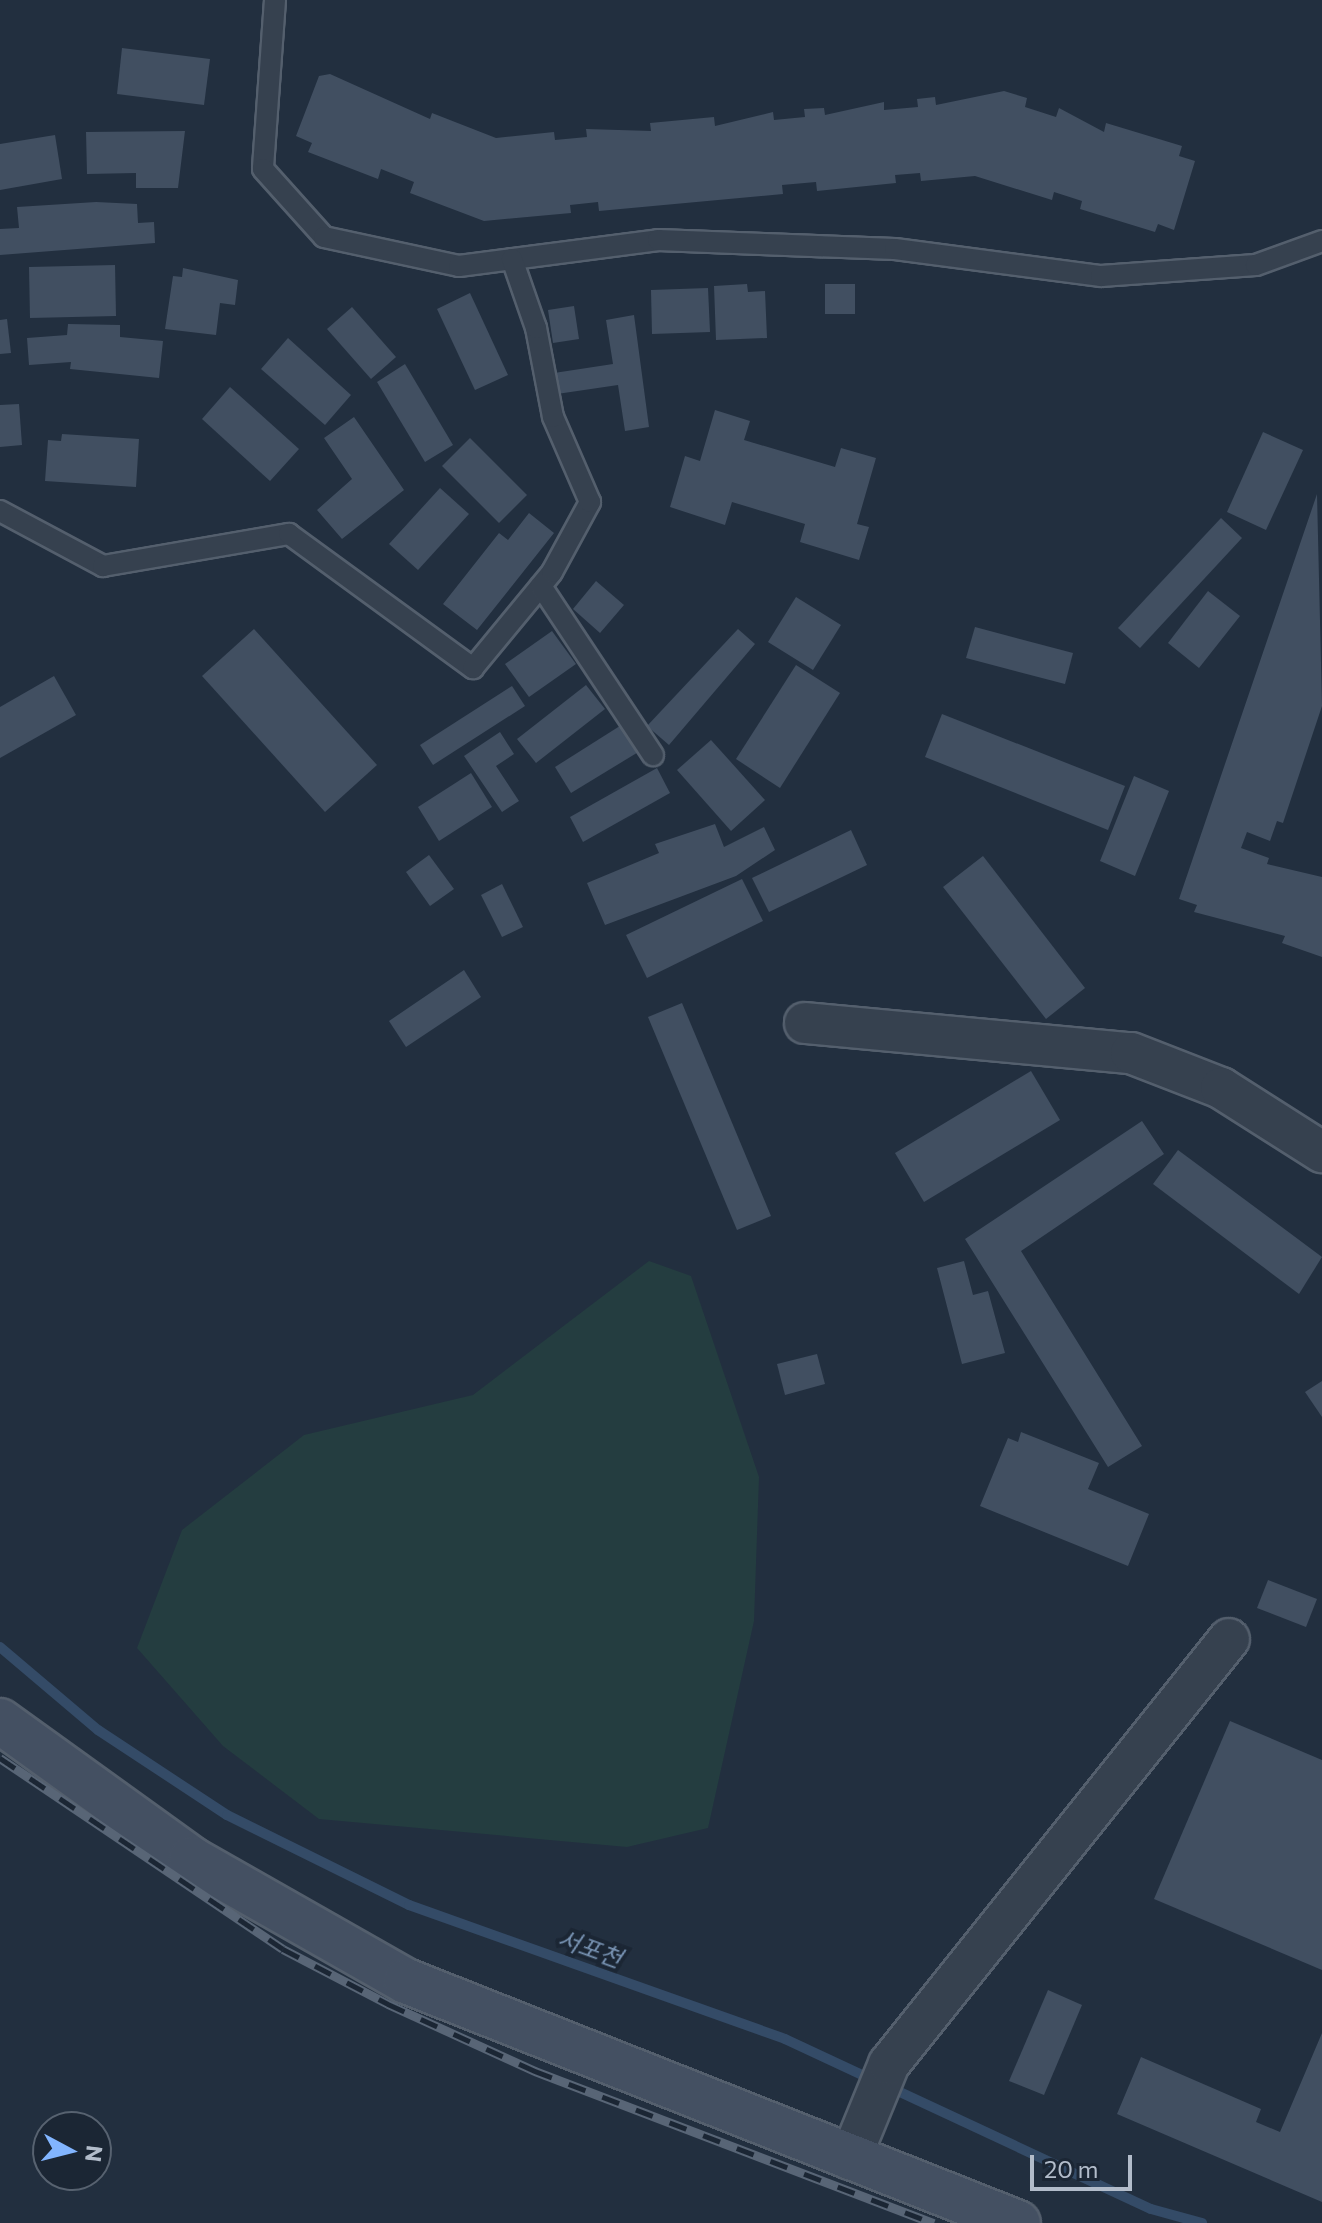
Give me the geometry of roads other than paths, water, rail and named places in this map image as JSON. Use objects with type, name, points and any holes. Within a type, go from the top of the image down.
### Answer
[{"type":"street","points":[[805,1023],[1131,1053],[1221,1088],[1322,1152]]},
{"type":"street","points":[[850,2159],[889,2064],[1229,1639]]},
{"type":"street","points":[[0,1721],[191,1859],[406,1981],[1018,2223]]},
{"type":"lane","points":[[275,0],[263,169],[324,237],[459,266],[658,240],[895,249],[1101,276],[1256,265],[1322,241]]},
{"type":"lane","points":[[0,511],[103,566],[289,534],[473,668],[541,586],[590,502],[553,417],[536,328],[512,259]]},
{"type":"lane","points":[[541,586],[653,755]]},
{"type":"waterway","name":"서포천","points":[[0,1647],[98,1730],[227,1815],[409,1905],[785,2039],[873,2080]]},
{"type":"waterway","name":"서포천","points":[[887,2086],[1151,2209],[1202,2223]]},
{"type":"railway","points":[[0,1758],[283,1949],[388,2004],[535,2071],[934,2223]]}]
